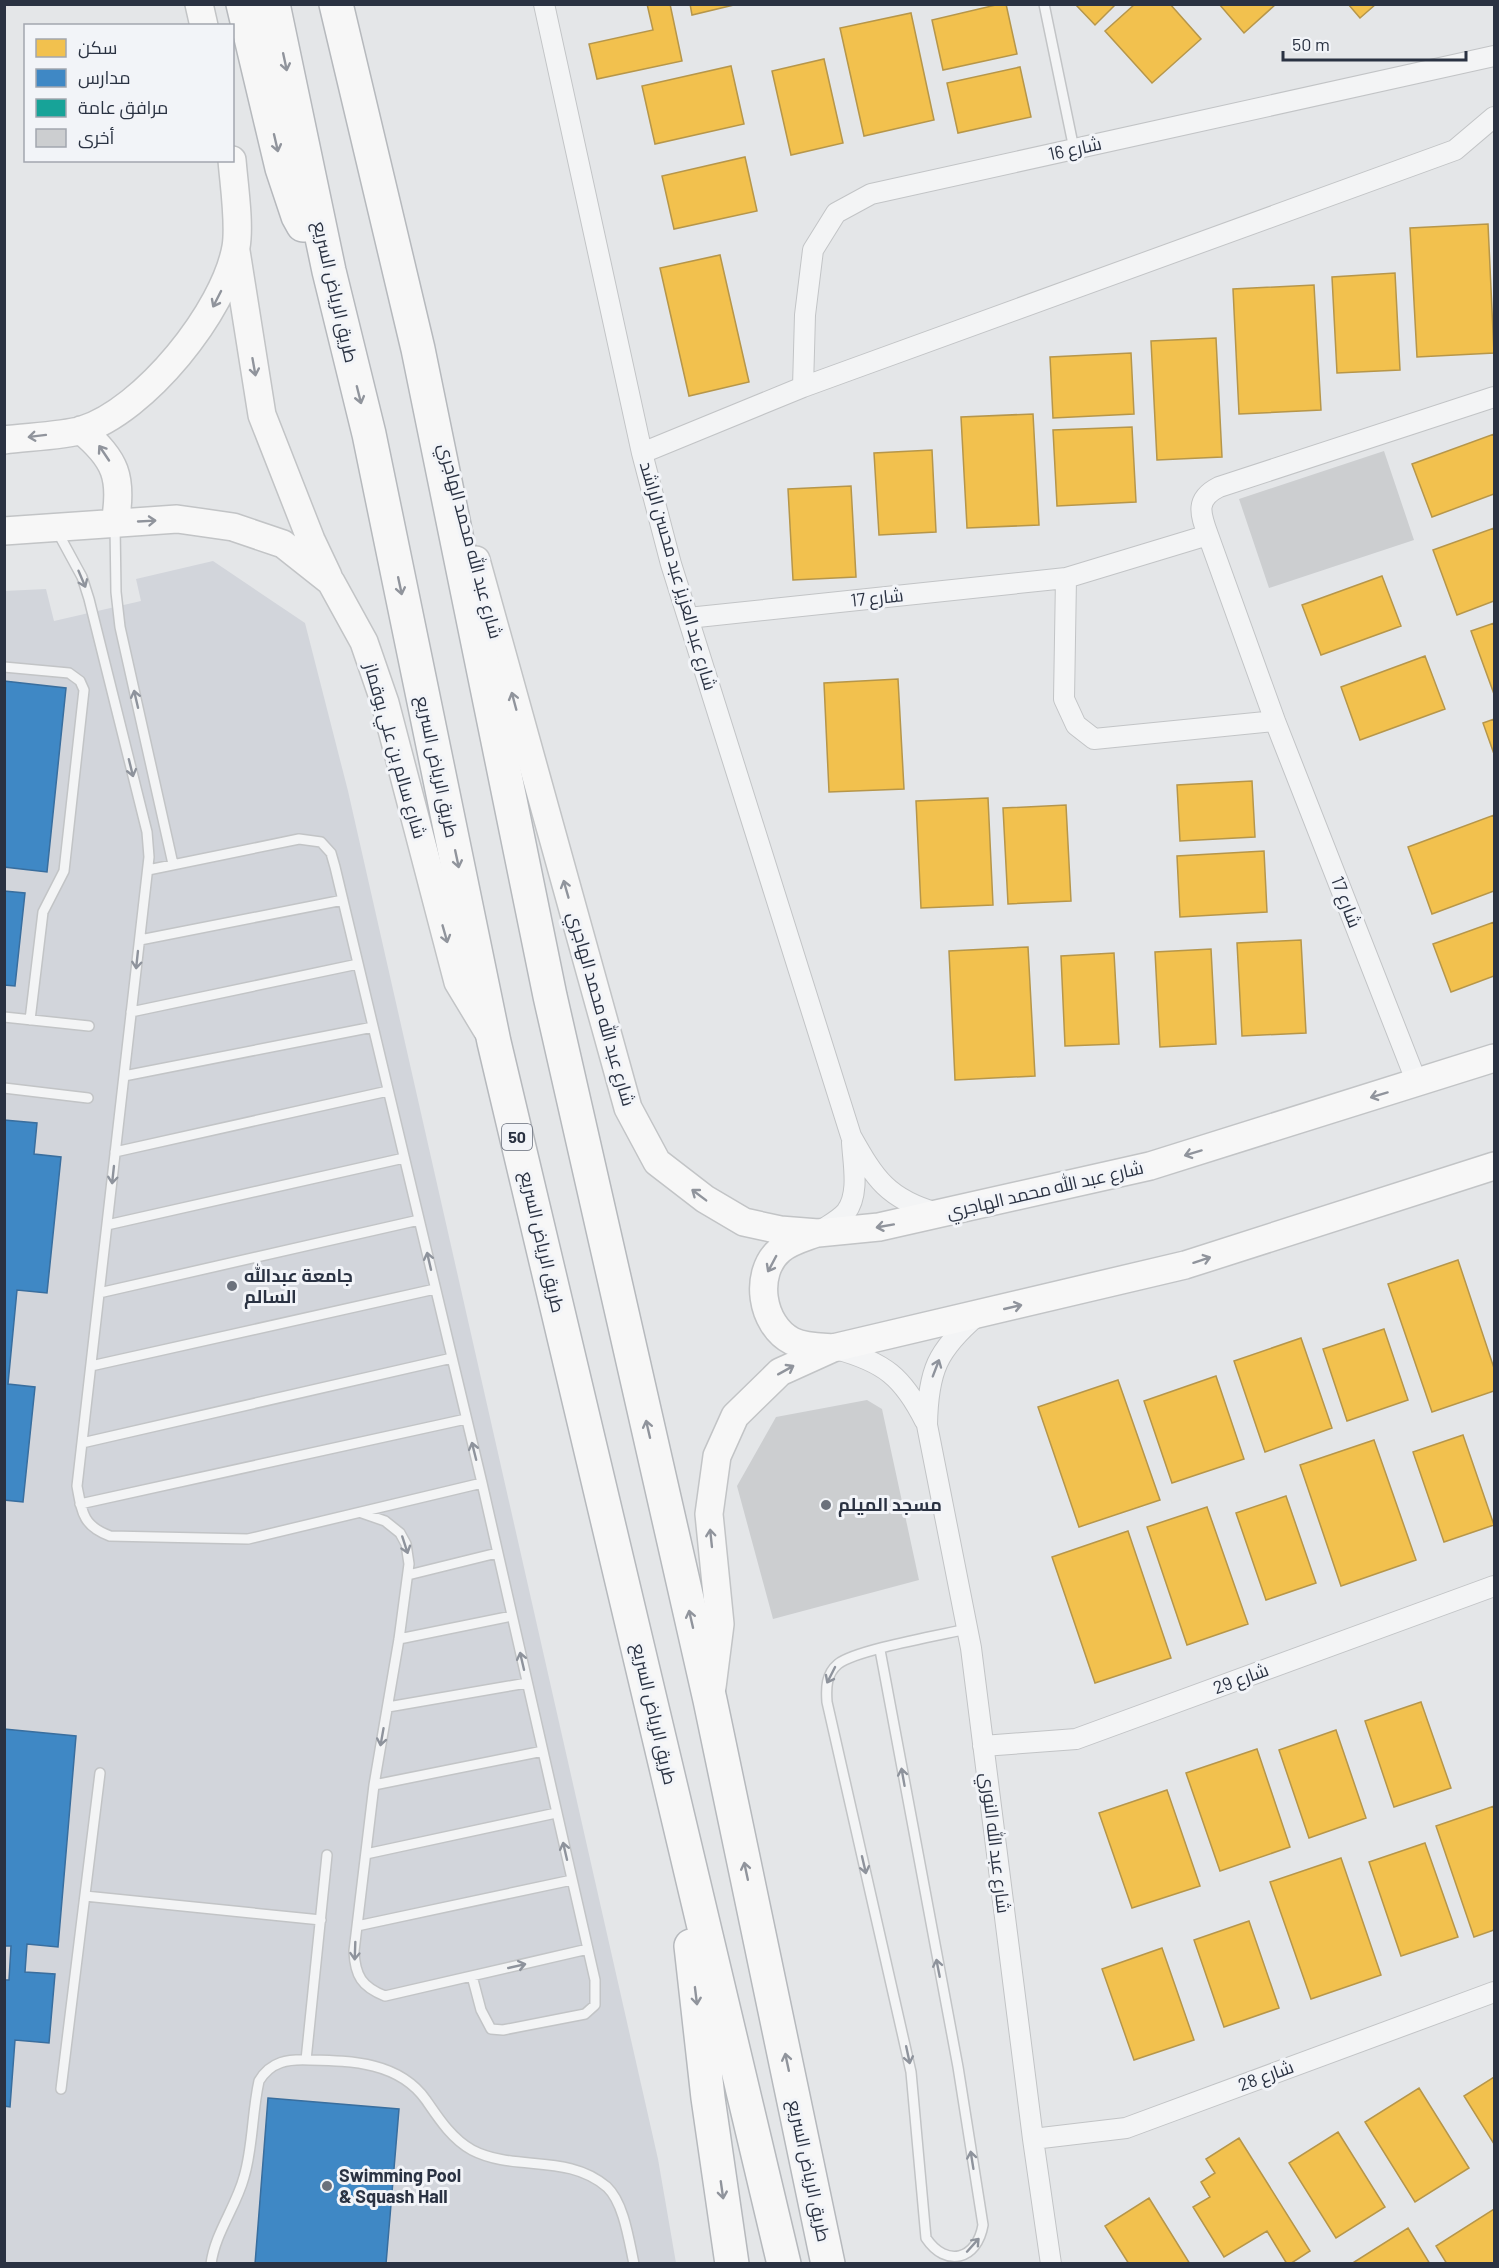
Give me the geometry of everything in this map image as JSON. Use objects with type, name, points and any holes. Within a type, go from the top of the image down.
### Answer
[{"type":"highway","points":[[243,4],[282,168],[298,216],[329,271]]},
{"type":"highway","name":"طريق الرياض السريع","points":[[273,4],[329,271],[369,434],[494,1042],[784,2264]]},
{"type":"highway","name":"طريق الرياض السريع","points":[[336,4],[417,349],[550,996],[710,1700],[828,2264]]},
{"type":"highway","points":[[673,1792],[707,2086],[732,2264]]},
{"type":"highway","points":[[802,2135],[844,2264]]},
{"type":"main road","points":[[199,4],[204,24]]},
{"type":"main road","points":[[232,162],[236,201],[236,247],[262,415],[311,540],[331,582]]},
{"type":"main road","points":[[4,440],[81,430],[120,412],[157,381],[218,299],[236,247]]},
{"type":"main road","name":"شارع عبد الله محمد الهاجري","points":[[417,349],[628,1108],[657,1162],[705,1199],[744,1222],[780,1230],[818,1233],[879,1227],[1150,1166],[1494,1058]]},
{"type":"main road","points":[[81,430],[102,447],[115,471],[120,497],[115,523]]},
{"type":"main road","name":"شارع سالم بن علي بوقماز","points":[[4,531],[177,519],[233,527],[283,544],[331,582],[364,642],[386,704],[458,982],[494,1042]]},
{"type":"main road","points":[[710,1700],[720,1624],[709,1514],[717,1456],[735,1416],[780,1372],[833,1348],[1185,1265],[1494,1166]]},
{"type":"main road","points":[[818,1233],[780,1250],[768,1267],[763,1288],[766,1309],[776,1327],[792,1341],[833,1348]]},
{"type":"street","name":"شارع عبد العزيز عبد محسن الراشد","points":[[544,4],[642,453],[671,564],[851,1136],[884,1186],[911,1205],[942,1214]]},
{"type":"street","name":"شارع 16","points":[[803,387],[805,315],[813,250],[836,213],[871,194],[1494,56]]},
{"type":"street","points":[[642,453],[803,387],[1455,150],[1494,117]]},
{"type":"street","points":[[1208,535],[1201,510],[1203,499],[1209,492],[1219,487],[1494,398]]},
{"type":"street","name":"شارع 17","points":[[688,618],[1066,578],[1208,535],[1275,721],[1417,1083]]},
{"type":"street","points":[[1066,578],[1064,699],[1076,725],[1094,739],[1275,721]]},
{"type":"street","name":"شارع عبد العزيز عبد محسن الراشد","points":[[818,1233],[845,1212],[853,1197],[851,1136]]},
{"type":"street","name":"شارع عبد الله النوري","points":[[979,1315],[954,1336],[937,1362],[928,1393],[927,1425],[967,1629],[1051,2264]]},
{"type":"street","name":"شارع عبد الله النوري","points":[[833,1348],[864,1356],[891,1373],[913,1396],[927,1425]]},
{"type":"street","name":"شارع 29","points":[[982,1746],[1076,1739],[1494,1587]]},
{"type":"street","name":"شارع 28","points":[[1033,2139],[1126,2128],[1494,1992]]},
{"type":"lane","points":[[1044,4],[1074,149]]},
{"type":"lane","points":[[115,523],[116,592],[120,627],[173,864]]},
{"type":"lane","points":[[55,527],[82,577],[89,598],[147,832],[149,857],[77,1486],[83,1514],[95,1531],[110,1536],[248,1539],[482,1483]]},
{"type":"lane","points":[[4,667],[69,673],[81,681],[84,690],[64,871],[43,912],[30,1020]]},
{"type":"lane","points":[[148,870],[299,839],[321,842],[331,854],[482,1483],[597,1995],[595,2005],[585,2014],[503,2030],[490,2029],[481,2010],[472,1976]]},
{"type":"lane","points":[[140,940],[343,900]]},
{"type":"lane","points":[[131,1012],[358,964]]},
{"type":"lane","points":[[4,1017],[89,1026]]},
{"type":"lane","points":[[124,1076],[373,1027]]},
{"type":"lane","points":[[4,1088],[88,1098]]},
{"type":"lane","points":[[115,1152],[388,1091]]},
{"type":"lane","points":[[107,1225],[404,1158]]},
{"type":"lane","points":[[99,1293],[419,1220]]},
{"type":"lane","points":[[91,1366],[435,1289]]},
{"type":"lane","points":[[82,1443],[452,1358]]},
{"type":"lane","points":[[81,1504],[466,1419]]},
{"type":"lane","points":[[360,1512],[385,1521],[400,1533],[406,1544],[409,1564],[399,1639],[374,1785],[357,1926],[355,1966],[363,1983],[371,1991],[386,1996],[588,1949]]},
{"type":"lane","points":[[408,1575],[497,1553]]},
{"type":"lane","points":[[399,1639],[512,1616]]},
{"type":"lane","points":[[880,1650],[958,2067],[982,2225],[977,2245],[967,2253],[955,2257],[943,2256],[926,2238],[911,2072],[826,1702],[826,1686],[830,1674],[837,1665],[849,1657],[967,1629]]},
{"type":"lane","points":[[388,1707],[527,1683]]},
{"type":"lane","points":[[374,1785],[543,1751]]},
{"type":"lane","points":[[61,2089],[100,1773]]},
{"type":"lane","points":[[366,1854],[556,1813]]},
{"type":"lane","points":[[306,2060],[327,1855]]},
{"type":"lane","points":[[357,1926],[572,1880]]},
{"type":"lane","points":[[85,1896],[321,1920]]},
{"type":"lane","points":[[212,2264],[218,2236],[235,2205],[245,2175],[259,2081],[265,2071],[276,2063],[288,2060],[350,2061],[384,2069],[412,2086],[457,2140],[472,2150],[495,2158],[558,2165],[580,2171],[597,2180],[615,2197],[624,2219],[634,2264]]},
{"type":"shaded area","name":"جامعة عبدالله السالم","points":[[213,561],[305,623],[348,791],[658,2159],[676,2263],[5,2263],[4,591],[46,589],[54,621],[141,601],[136,579]]},
{"type":"building: سكن","points":[[647,4],[670,4],[682,61],[597,79],[589,44],[653,30]]},
{"type":"building: سكن","points":[[690,4],[738,4],[692,15]]},
{"type":"building: سكن","points":[[1006,4],[1017,54],[943,70],[932,20]]},
{"type":"building: سكن","points":[[1075,4],[1116,4],[1095,25]]},
{"type":"building: سكن","points":[[1135,4],[1170,4],[1201,39],[1152,83],[1105,31]]},
{"type":"building: سكن","points":[[1219,4],[1276,4],[1244,33]]},
{"type":"building: سكن","points":[[1348,4],[1376,4],[1360,18]]},
{"type":"building: سكن","points":[[911,13],[934,120],[864,136],[840,28]]},
{"type":"building: سكن","points":[[824,59],[843,143],[791,155],[772,71]]},
{"type":"building: سكن","points":[[731,66],[744,124],[655,144],[642,86]]},
{"type":"building: سكن","points":[[1020,67],[1031,117],[958,133],[947,83]]},
{"type":"building: سكن","points":[[745,157],[757,211],[674,229],[662,176]]},
{"type":"building: سكن","points":[[1488,224],[1494,353],[1417,357],[1410,228]]},
{"type":"building: سكن","points":[[720,255],[749,382],[689,396],[660,268]]},
{"type":"building: سكن","points":[[1395,273],[1400,370],[1337,373],[1332,277]]},
{"type":"building: سكن","points":[[1314,285],[1321,410],[1239,414],[1233,289]]},
{"type":"building: سكن","points":[[1216,338],[1222,457],[1157,460],[1151,341]]},
{"type":"building: سكن","points":[[1131,353],[1134,414],[1053,418],[1050,357]]},
{"type":"building: سكن","points":[[1033,414],[1039,525],[967,528],[961,417]]},
{"type":"building: سكن","points":[[1132,427],[1136,502],[1057,506],[1053,430]]},
{"type":"building: سكن","points":[[1494,434],[1494,494],[1432,517],[1412,464]]},
{"type":"building: سكن","points":[[932,450],[936,532],[879,535],[874,453]]},
{"type":"building: سكن","points":[[851,486],[856,577],[793,580],[788,489]]},
{"type":"building: سكن","points":[[1494,528],[1494,601],[1457,615],[1433,550]]},
{"type":"building: سكن","points":[[1382,576],[1401,626],[1321,655],[1302,605]]},
{"type":"building: سكن","points":[[1494,623],[1494,694],[1471,631]]},
{"type":"building: سكن","points":[[1425,656],[1445,709],[1360,740],[1341,687]]},
{"type":"building: سكن","points":[[898,679],[904,789],[829,792],[824,683]]},
{"type":"building: سكن","points":[[1494,719],[1494,754],[1483,723]]},
{"type":"building: سكن","points":[[1252,781],[1255,837],[1180,841],[1177,785]]},
{"type":"building: سكن","points":[[988,798],[993,905],[921,908],[916,801]]},
{"type":"building: سكن","points":[[1066,805],[1071,901],[1008,904],[1003,808]]},
{"type":"building: سكن","points":[[1494,815],[1494,891],[1432,914],[1408,847]]},
{"type":"building: سكن","points":[[1264,851],[1267,912],[1180,917],[1177,856]]},
{"type":"building: سكن","points":[[1494,922],[1494,976],[1451,992],[1433,944]]},
{"type":"building: سكن","points":[[1301,940],[1306,1033],[1242,1036],[1237,943]]},
{"type":"building: سكن","points":[[1028,947],[1035,1076],[955,1080],[949,951]]},
{"type":"building: سكن","points":[[1211,949],[1216,1044],[1160,1047],[1155,952]]},
{"type":"building: سكن","points":[[1114,953],[1119,1044],[1065,1046],[1061,956]]},
{"type":"building: سكن","points":[[1458,1260],[1494,1368],[1494,1391],[1432,1412],[1388,1284]]},
{"type":"building: سكن","points":[[1384,1329],[1408,1400],[1347,1421],[1323,1349]]},
{"type":"building: سكن","points":[[1301,1338],[1332,1428],[1265,1452],[1234,1361]]},
{"type":"building: سكن","points":[[1216,1376],[1244,1459],[1172,1483],[1144,1401]]},
{"type":"building: سكن","points":[[1118,1380],[1160,1500],[1079,1527],[1038,1407]]},
{"type":"building: سكن","points":[[1463,1435],[1494,1525],[1444,1542],[1413,1452]]},
{"type":"building: سكن","points":[[1374,1440],[1416,1560],[1341,1586],[1300,1465]]},
{"type":"building: سكن","points":[[1286,1496],[1316,1583],[1266,1600],[1236,1513]]},
{"type":"building: سكن","points":[[1207,1507],[1248,1624],[1187,1645],[1147,1527]]},
{"type":"building: سكن","points":[[1128,1531],[1171,1658],[1095,1683],[1052,1557]]},
{"type":"building: سكن","points":[[1421,1702],[1451,1788],[1394,1807],[1365,1721]]},
{"type":"building: سكن","points":[[1336,1730],[1366,1818],[1309,1838],[1279,1750]]},
{"type":"building: سكن","points":[[1257,1749],[1290,1847],[1220,1871],[1186,1773]]},
{"type":"building: سكن","points":[[1167,1790],[1200,1886],[1132,1908],[1099,1813]]},
{"type":"building: سكن","points":[[1494,1806],[1494,1930],[1474,1937],[1436,1826]]},
{"type":"building: سكن","points":[[1425,1843],[1458,1937],[1401,1956],[1369,1862]]},
{"type":"building: سكن","points":[[1341,1858],[1381,1975],[1311,1999],[1270,1882]]},
{"type":"building: سكن","points":[[1249,1921],[1279,2008],[1224,2027],[1194,1940]]},
{"type":"building: سكن","points":[[1162,1948],[1194,2040],[1134,2060],[1102,1969]]},
{"type":"building: سكن","points":[[1494,2077],[1494,2144],[1464,2096]]},
{"type":"building: سكن","points":[[1419,2088],[1469,2168],[1415,2202],[1365,2122]]},
{"type":"building: سكن","points":[[1338,2132],[1385,2207],[1336,2238],[1289,2163]]},
{"type":"building: سكن","points":[[1239,2138],[1310,2251],[1290,2264],[1287,2264],[1267,2231],[1224,2257],[1193,2207],[1210,2197],[1201,2182],[1215,2173],[1206,2159]]},
{"type":"building: سكن","points":[[1149,2198],[1190,2264],[1129,2264],[1105,2226]]},
{"type":"building: سكن","points":[[1494,2209],[1494,2264],[1447,2264],[1436,2246]]},
{"type":"building: سكن","points":[[1408,2228],[1430,2264],[1351,2264]]},
{"type":"building: مدارس","points":[[4,681],[66,688],[47,872],[4,867]]},
{"type":"building: مدارس","points":[[4,891],[25,893],[15,986],[4,985]]},
{"type":"building: مدارس","points":[[4,1120],[37,1123],[34,1154],[61,1157],[47,1293],[17,1290],[8,1384],[35,1387],[23,1502],[4,1500]]},
{"type":"building: مدارس","points":[[4,1729],[76,1736],[58,1947],[27,1944],[25,1972],[55,1974],[49,2043],[15,2040],[10,2107],[4,2106],[4,1980],[9,1980],[11,1946],[4,1946]]},
{"type":"building: مدارس","name":"Swimming Pool & Squash Hall","points":[[268,2098],[399,2109],[386,2264],[255,2264]]},
{"type":"building: مرافق عامة","name":"مسجد الميلم","points":[[866,1421],[883,1436],[893,1490],[804,1570],[758,1520],[807,1477],[800,1442],[817,1429]]},
{"type":"building: أخرى","points":[[1384,451],[1414,540],[1269,588],[1239,499]]},
{"type":"building: أخرى","points":[[867,1400],[882,1409],[919,1580],[773,1619],[737,1486],[776,1417]]},
{"type":"place","name":"جامعة عبدالله السالم","points":[[232,1286]]},
{"type":"place","name":"مسجد الميلم","points":[[826,1505]]},
{"type":"place","name":"Swimming Pool & Squash Hall","points":[[327,2186]]}]
